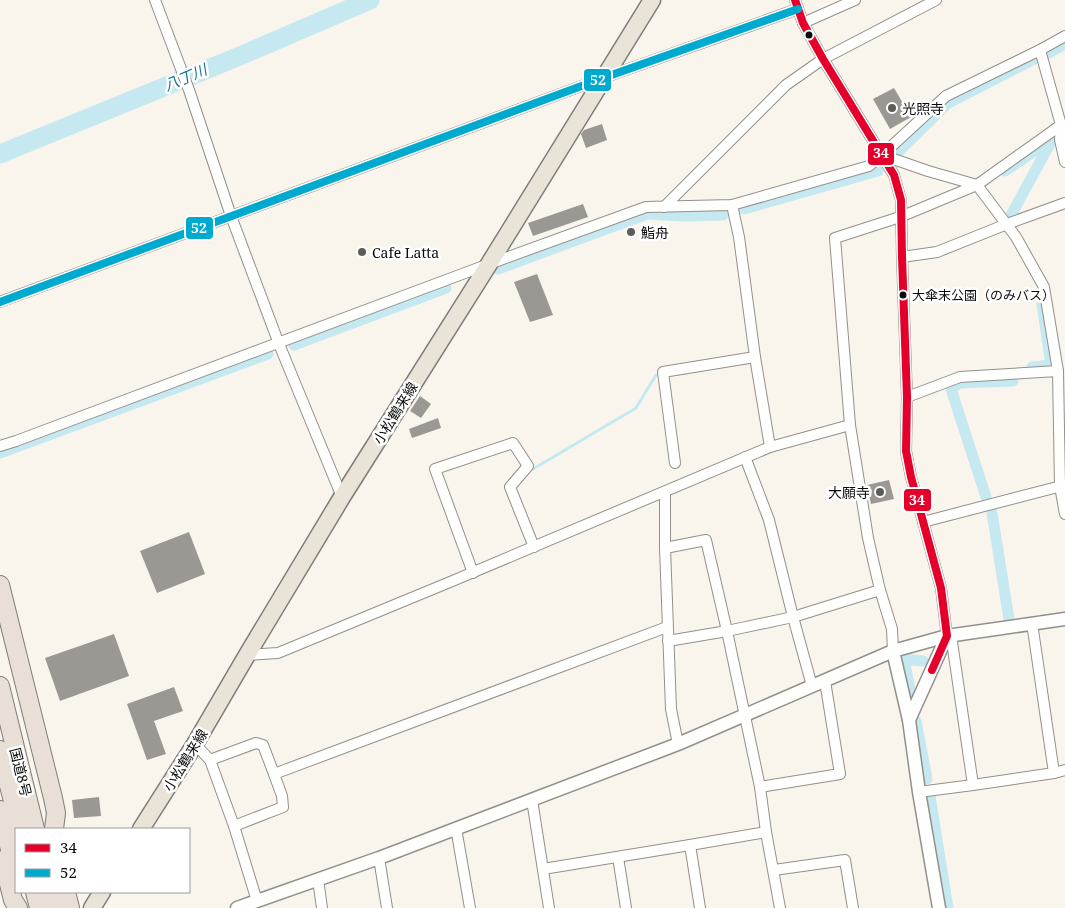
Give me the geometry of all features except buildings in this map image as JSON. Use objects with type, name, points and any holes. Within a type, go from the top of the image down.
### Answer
[{"type":"highway","points":[[1,594],[53,798],[56,813],[52,828]]},
{"type":"highway","points":[[0,627],[52,828]]},
{"type":"highway","name":"国道8号","points":[[0,686],[35,828]]},
{"type":"highway","name":"国道8号","points":[[0,750],[20,828]]},
{"type":"highway","points":[[0,810],[15,869]]},
{"type":"highway","points":[[0,850],[13,900],[18,908]]},
{"type":"highway","points":[[21,893],[25,908]]},
{"type":"highway","points":[[35,893],[39,908]]},
{"type":"highway","points":[[51,893],[55,908]]},
{"type":"highway","points":[[66,893],[70,908]]},
{"type":"main road","name":"小松鶴来線","points":[[142,828],[195,744],[342,498],[652,0]]},
{"type":"main road","points":[[92,908],[101,893]]},
{"type":"street","points":[[155,0],[279,344],[342,498]]},
{"type":"street","points":[[803,23],[855,0]]},
{"type":"street","points":[[664,207],[786,85],[823,59],[936,0]]},
{"type":"street","points":[[0,302],[796,5],[803,23],[823,59],[894,175],[901,200],[900,217],[907,397],[906,451],[941,588],[973,785]]},
{"type":"street","points":[[0,446],[26,438],[646,207],[732,205],[869,166],[946,96],[1065,36]]},
{"type":"street","points":[[1040,50],[1062,133],[1065,162]]},
{"type":"street","points":[[939,908],[919,792],[910,720],[893,651],[892,629],[880,590],[868,538],[850,424],[835,238],[900,217],[977,185],[1062,133]]},
{"type":"street","points":[[882,155],[977,185],[1016,237],[1044,287],[1058,371],[1065,514]]},
{"type":"street","points":[[902,257],[937,252],[1065,203]]},
{"type":"street","points":[[732,205],[740,237],[755,357],[770,447]]},
{"type":"street","points":[[675,463],[663,372],[755,357]]},
{"type":"street","points":[[907,397],[960,377],[1058,371]]},
{"type":"street","points":[[247,655],[278,653],[473,573],[745,457],[770,447],[850,424]]},
{"type":"street","points":[[473,573],[435,469],[513,443],[528,466],[510,487],[534,547]]},
{"type":"street","points":[[745,457],[769,520],[812,686]]},
{"type":"street","points":[[923,522],[1063,486]]},
{"type":"street","points":[[665,492],[667,627],[671,709],[678,744]]},
{"type":"street","points":[[665,548],[706,540],[760,787],[780,908]]},
{"type":"street","points":[[668,641],[793,617],[880,590]]},
{"type":"street","points":[[238,908],[379,858],[678,744],[893,651],[949,635],[1065,619]]},
{"type":"street","points":[[1032,623],[1054,773]]},
{"type":"street","points":[[274,774],[667,627]]},
{"type":"street","points":[[910,720],[949,635]]},
{"type":"street","points":[[760,787],[840,774],[825,681]]},
{"type":"street","points":[[210,760],[256,742],[263,745],[274,774],[282,796],[283,807],[234,826]]},
{"type":"street","points":[[195,744],[210,760],[258,901]]},
{"type":"street","points":[[919,792],[1065,770]]},
{"type":"street","points":[[532,800],[549,908]]},
{"type":"street","points":[[456,828],[470,908]]},
{"type":"street","points":[[543,869],[766,832]]},
{"type":"street","points":[[690,845],[700,908]]},
{"type":"street","points":[[618,857],[626,908]]},
{"type":"street","points":[[379,858],[388,908]]},
{"type":"street","points":[[774,870],[845,860],[853,908]]},
{"type":"street","points":[[318,879],[322,908]]},
{"type":"waterway","name":"八丁川","points":[[0,154],[235,58],[370,0]]},
{"type":"waterway","points":[[1047,54],[1065,44]]},
{"type":"waterway","points":[[898,152],[948,103],[1038,57]]},
{"type":"waterway","points":[[1010,217],[1053,138]]},
{"type":"waterway","points":[[1005,171],[1052,139]]},
{"type":"waterway","points":[[744,209],[878,171]]},
{"type":"waterway","points":[[498,269],[647,214],[683,216],[723,215]]},
{"type":"waterway","points":[[294,345],[446,288]]},
{"type":"waterway","points":[[1032,367],[1051,365],[1042,304]]},
{"type":"waterway","points":[[0,453],[268,354]]},
{"type":"waterway","points":[[533,469],[636,408],[656,375]]},
{"type":"waterway","points":[[986,497],[951,389],[959,383],[1013,381]]},
{"type":"waterway","points":[[992,513],[1009,619]]},
{"type":"waterway","points":[[911,695],[904,659],[923,661]]},
{"type":"waterway","points":[[916,721],[927,779]]},
{"type":"waterway","points":[[930,796],[948,908]]},
{"type":"transit line","name":"34","points":[[795,0],[803,23],[823,59],[894,175],[901,200],[907,397],[906,451],[911,477],[941,588],[947,636],[932,670]]},
{"type":"transit line","name":"52","points":[[0,302],[603,78],[798,9]]},
{"type":"place","name":"光照寺","points":[[892,108]]},
{"type":"place","name":"鮨舟","points":[[631,232]]},
{"type":"place","name":"Cafe Latta","points":[[362,252]]},
{"type":"place","name":"大傘末公園（のみバス）","points":[[903,295]]},
{"type":"place","name":"大願寺","points":[[880,492]]}]
